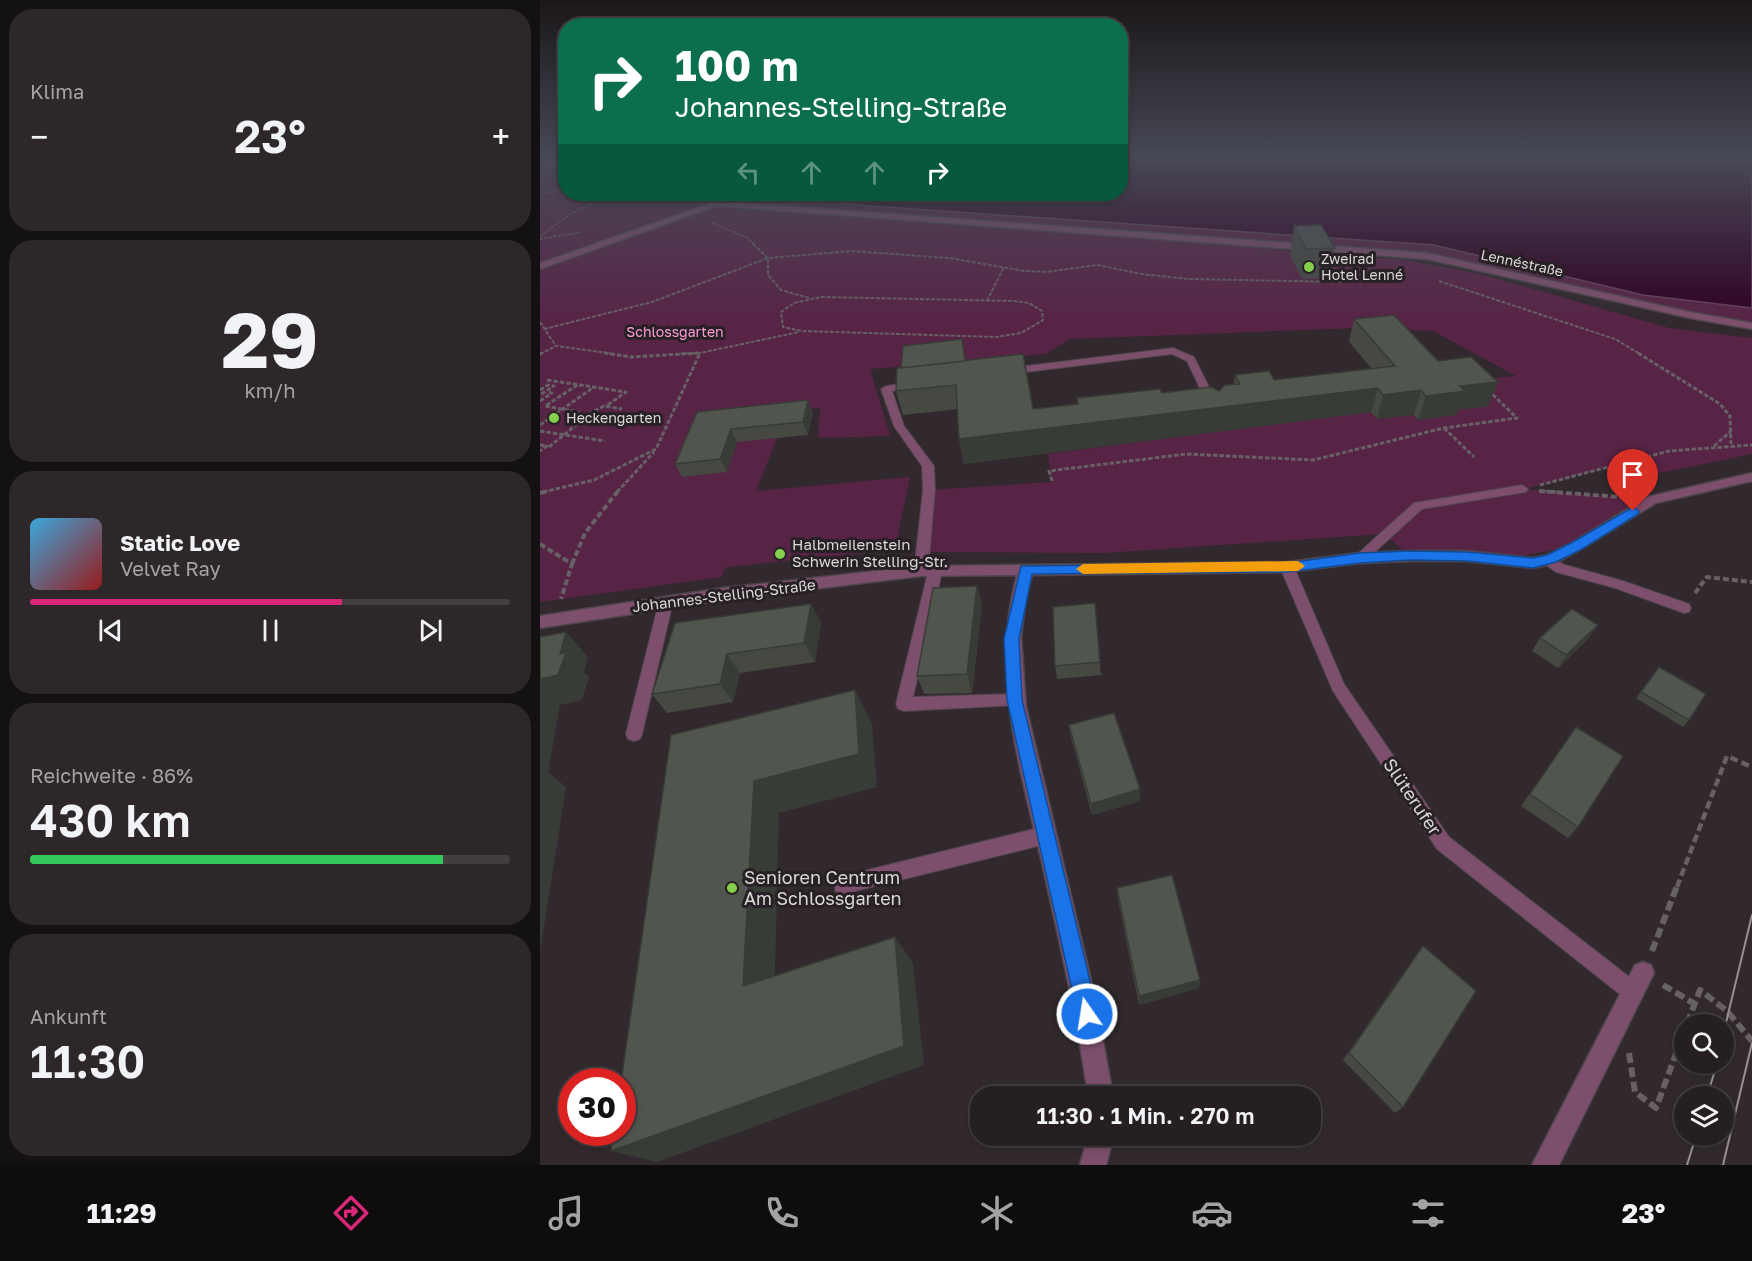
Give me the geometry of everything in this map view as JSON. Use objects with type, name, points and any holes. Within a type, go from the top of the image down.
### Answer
[{"type":"street","points":[[540,266],[695,212]]},
{"type":"street","name":"Lennéstraße","points":[[840,212],[1353,248],[1427,256],[1690,315],[1752,326]]},
{"type":"street","name":"Johannes-Stelling-Straße","points":[[543,621],[666,602],[928,572],[1287,567],[1360,558],[1467,556],[1533,563],[1578,546],[1652,500],[1752,477]]},
{"type":"street","points":[[1026,569],[1012,639],[1014,700],[1092,1036],[1100,1086]]},
{"type":"street","points":[[1545,1165],[1634,993]]},
{"type":"street","points":[[1093,1165],[1098,1146]]},
{"type":"lane","points":[[992,374],[1173,351],[1191,359],[1216,410]]},
{"type":"lane","points":[[922,384],[886,389],[899,426],[928,465],[928,572],[904,704],[1014,700]]},
{"type":"lane","points":[[1360,558],[1418,506],[1522,489]]},
{"type":"lane","points":[[1546,560],[1561,569],[1618,584],[1684,608]]},
{"type":"lane","name":"Slüterufer","points":[[1287,567],[1338,687],[1443,843],[1634,993]]},
{"type":"lane","points":[[634,734],[666,602]]},
{"type":"lane","points":[[843,885],[1046,836]]},
{"type":"path","points":[[540,238],[573,212]]},
{"type":"path","points":[[540,354],[556,346],[632,357],[700,353],[802,332],[1015,336],[1033,329],[1043,320],[1042,311],[1029,303],[809,298],[781,290],[768,274],[768,258],[746,237],[718,225],[681,217]]},
{"type":"path","points":[[540,238],[582,232]]},
{"type":"path","points":[[544,329],[652,302],[768,258],[852,251],[949,258],[1046,272],[1098,265],[1141,274],[1189,279],[1345,282]]},
{"type":"path","points":[[987,301],[1004,267]]},
{"type":"path","points":[[1439,281],[1615,339],[1720,404],[1730,416],[1731,444]]},
{"type":"path","points":[[802,332],[783,327],[780,321],[781,312],[794,303],[809,298]]},
{"type":"path","points":[[540,322],[556,346]]},
{"type":"path","points":[[543,621],[561,599],[576,546],[605,507],[656,449],[700,353]]},
{"type":"path","points":[[542,407],[578,412],[567,420],[577,421],[606,406],[626,392],[547,380]]},
{"type":"path","points":[[542,407],[579,384]]},
{"type":"path","points":[[540,390],[548,385],[554,386],[540,395]]},
{"type":"path","points":[[540,425],[595,387]]},
{"type":"path","points":[[1052,482],[1049,471],[1186,454],[1313,460],[1444,428],[1517,418],[1486,388]]},
{"type":"path","points":[[540,401],[552,393],[546,392]]},
{"type":"path","points":[[540,401],[550,403]]},
{"type":"path","points":[[606,406],[622,409]]},
{"type":"path","points":[[540,451],[581,422],[577,421]]},
{"type":"path","points":[[1444,428],[1474,457]]},
{"type":"path","points":[[540,430],[605,441]]},
{"type":"path","points":[[1713,446],[1731,431]]},
{"type":"path","points":[[1522,489],[1669,451],[1731,444],[1752,445]]},
{"type":"path","points":[[540,445],[548,447]]},
{"type":"path","points":[[540,493],[594,480],[656,449]]},
{"type":"path","points":[[1522,489],[1652,500]]},
{"type":"path","points":[[540,544],[572,564]]},
{"type":"path","points":[[1699,588],[1707,577],[1752,582]]},
{"type":"path","points":[[1674,1059],[1656,1108],[1635,1092],[1634,993],[1727,756],[1752,767]]},
{"type":"path","points":[[1692,1014],[1700,990],[1726,1011],[1752,1041]]},
{"type":"path","points":[[1634,993],[1695,1004]]},
{"type":"green space","name":"Schlossgarten","points":[[540,212],[963,212],[1434,245],[1643,295],[1752,308],[1752,324],[1690,315],[1427,256],[1274,244],[1275,250],[1404,260],[1480,274],[1669,328],[1752,338],[1752,454],[1621,481],[1605,468],[1524,489],[1652,500],[1578,545],[1506,559],[1410,556],[1384,534],[1104,553],[923,552],[929,490],[1052,482],[1048,454],[1371,412],[1377,419],[1414,415],[1418,420],[1455,415],[1452,410],[1488,405],[1463,380],[1516,376],[1433,331],[1357,328],[1070,339],[1046,354],[870,369],[890,436],[818,438],[820,408],[788,411],[756,491],[910,477],[895,550],[726,567],[721,577],[540,602]]},
{"type":"shaded area","points":[[963,212],[1752,212],[1752,308],[1643,295],[1434,245]]},
{"type":"building","points":[[1321,225],[1335,248],[1306,249],[1294,226]]},
{"type":"building","points":[[1394,315],[1438,361],[1471,357],[1498,382],[1460,386],[1465,391],[1426,396],[1421,390],[1383,395],[1378,388],[959,439],[956,385],[896,391],[897,368],[1023,354],[1033,409],[1078,404],[1077,398],[1160,389],[1162,393],[1211,387],[1219,391],[1225,385],[1240,384],[1235,375],[1269,371],[1274,380],[1395,366],[1354,319]]},
{"type":"building","points":[[962,339],[965,361],[901,368],[903,346]]},
{"type":"building","points":[[808,400],[803,422],[731,429],[720,459],[675,464],[697,412]]},
{"type":"building","points":[[977,586],[967,674],[917,676],[933,588]]},
{"type":"building","points":[[1095,603],[1100,662],[1055,666],[1053,607]]},
{"type":"building","points":[[811,604],[804,643],[727,654],[720,684],[652,694],[675,623]]},
{"type":"building","points":[[1572,609],[1598,625],[1566,655],[1540,638]]},
{"type":"building","points":[[566,632],[560,654],[566,652],[558,675],[540,679],[540,637]]},
{"type":"building","points":[[1659,667],[1706,694],[1689,720],[1641,692]]},
{"type":"building","name":"Senioren Centrum Am Schlossgarten","points":[[855,690],[859,754],[754,781],[743,986],[895,937],[904,1046],[636,1142],[636,1068],[623,1068],[671,735]]},
{"type":"building","points":[[1114,713],[1140,789],[1091,804],[1069,725]]},
{"type":"building","points":[[1576,727],[1623,756],[1578,827],[1530,794]]},
{"type":"building","points":[[1172,875],[1200,980],[1139,996],[1117,888]]},
{"type":"building","points":[[1423,946],[1476,991],[1403,1107],[1349,1053]]},
{"type":"building","name":"Senioren Centrum Am Schlossgarten","points":[[612,1146],[625,1146],[611,1151]]},
{"type":"tram line","points":[[1728,1014],[1752,915]]},
{"type":"tram line","points":[[1723,1165],[1752,1043]]},
{"type":"tram line","points":[[1710,1086],[1714,1074]]},
{"type":"tram line","points":[[1687,1165],[1693,1146]]},
{"type":"slow traffic","points":[[1083,569],[1298,566]]},
{"type":"place","name":"Zweirad Hotel Lenné","points":[[1309,267]]},
{"type":"place","name":"Heckengarten","points":[[554,418]]},
{"type":"place","name":"Halbmeilenstein Schwerin Stelling-Str.","points":[[780,554]]},
{"type":"place","name":"Senioren Centrum Am Schlossgarten","points":[[732,888]]},
{"type":"route","points":[[1087,1014],[1014,700],[1012,639],[1021,582],[1026,569],[1287,567],[1360,558],[1410,556],[1467,556],[1533,563],[1551,559],[1578,546],[1633,511]]}]
